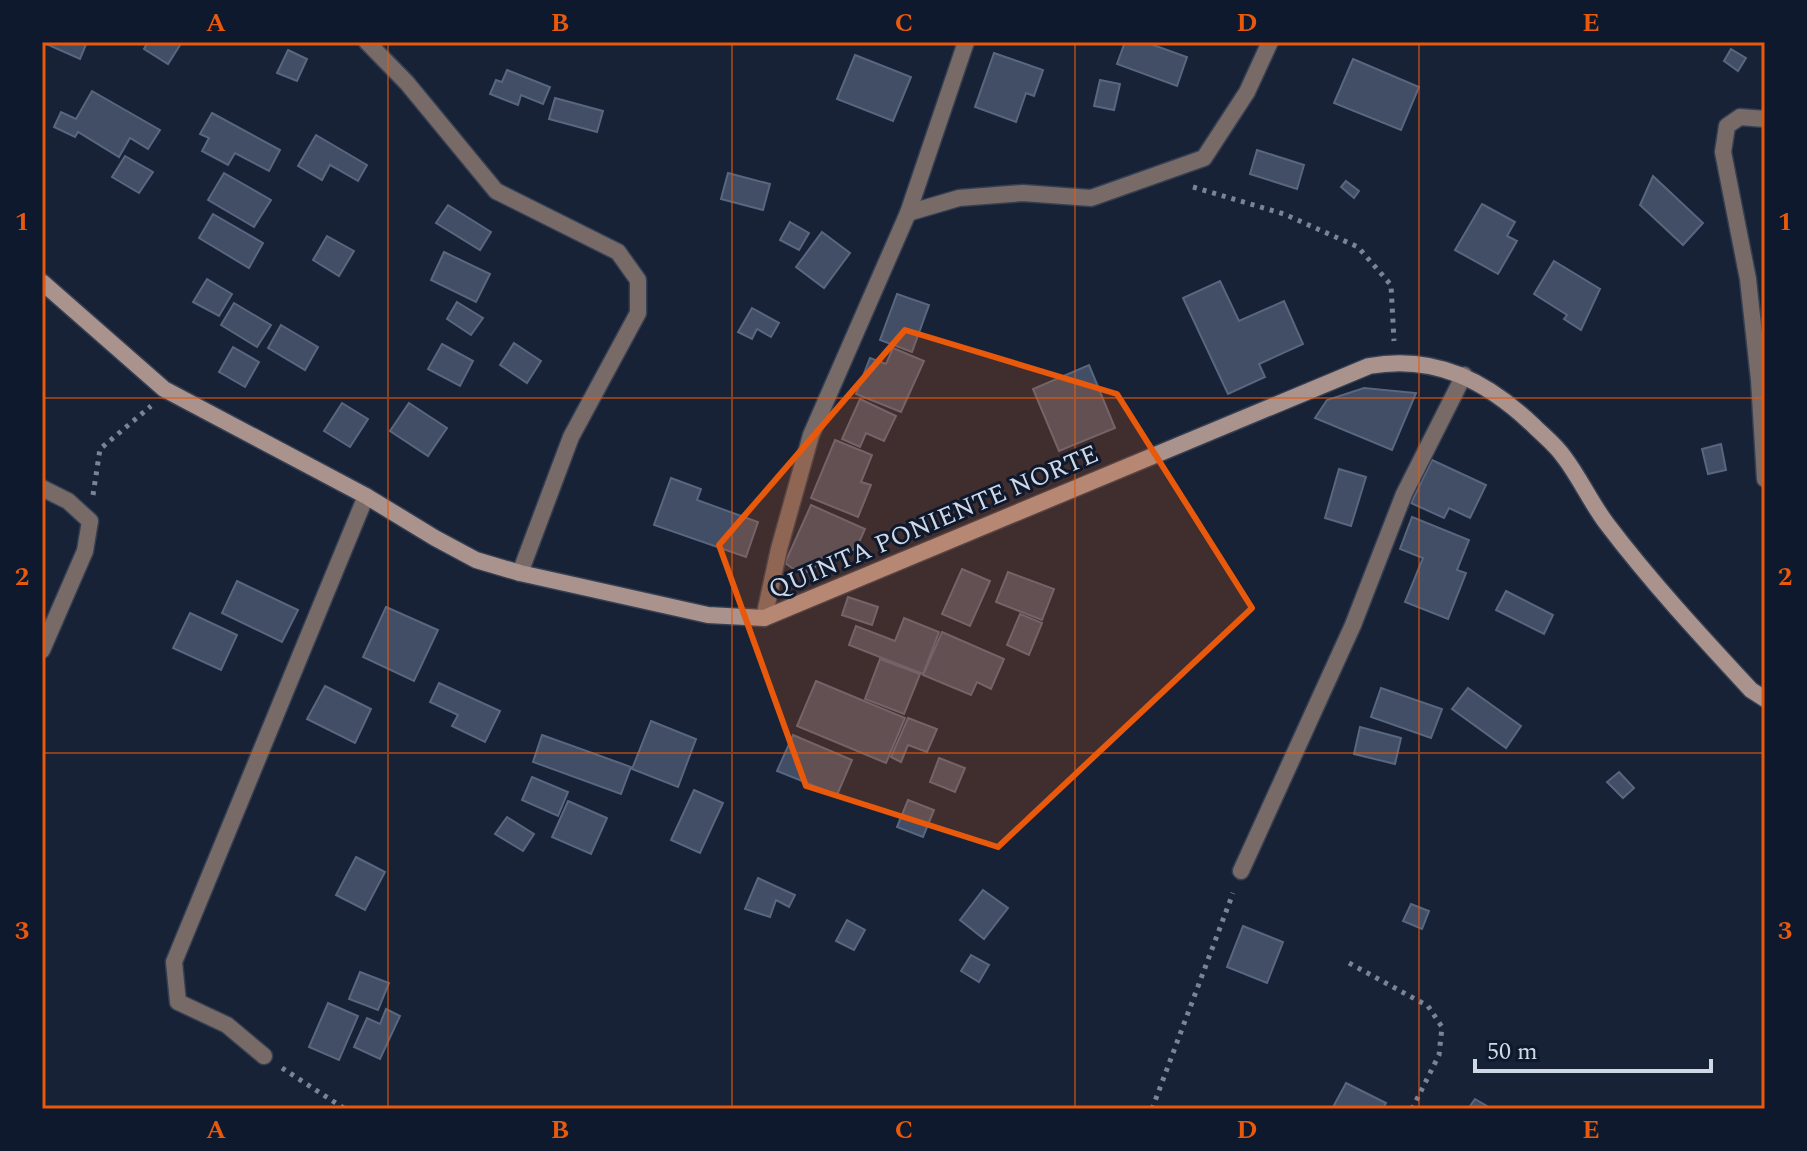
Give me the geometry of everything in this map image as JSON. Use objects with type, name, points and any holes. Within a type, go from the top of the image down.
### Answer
[{"type":"street","points":[[367,42],[407,83],[496,191],[618,252],[638,280],[638,313],[571,437],[520,573]]},
{"type":"street","points":[[764,618],[779,549],[811,435],[908,213],[966,42]]},
{"type":"street","points":[[908,213],[959,198],[1023,193],[1091,198],[1204,158],[1247,92],[1270,42]]},
{"type":"street","points":[[1765,119],[1740,117],[1727,126],[1723,152],[1748,279],[1759,380],[1765,479]]},
{"type":"street","name":"QUINTA PONIENTE NORTE","points":[[42,282],[164,389],[366,496],[476,560],[520,573],[708,615],[764,618],[1369,366],[1395,361],[1428,365],[1464,375],[1513,406],[1563,454],[1605,522],[1684,618],[1751,690],[1765,699]]},
{"type":"street","points":[[1241,871],[1353,625],[1404,494],[1464,375]]},
{"type":"street","points":[[42,488],[68,501],[90,521],[85,551],[42,650]]},
{"type":"street","points":[[264,1056],[227,1025],[178,1002],[174,962],[366,496]]},
{"type":"path","points":[[1158,176],[1284,214],[1358,247],[1391,285],[1395,361]]},
{"type":"path","points":[[90,521],[100,449],[149,410],[164,389]]},
{"type":"path","points":[[1152,1109],[1241,871]]},
{"type":"path","points":[[1349,963],[1428,1006],[1442,1027],[1439,1055],[1412,1109]]},
{"type":"path","points":[[264,1056],[345,1109]]},
{"type":"highlighted area","points":[[905,330],[1117,394],[1252,608],[998,847],[806,786],[719,545]]},
{"type":"building","points":[[42,42],[87,42],[80,59]]},
{"type":"building","points":[[148,42],[175,42],[180,45],[168,64],[144,49]]},
{"type":"building","points":[[1125,42],[1145,42],[1187,57],[1177,86],[1117,64]]},
{"type":"building","points":[[1731,49],[1746,58],[1738,71],[1724,61]]},
{"type":"building","points":[[288,50],[307,59],[297,81],[277,73]]},
{"type":"building","points":[[994,53],[1043,70],[1034,96],[1026,93],[1016,122],[975,107]]},
{"type":"building","points":[[855,55],[911,77],[893,121],[837,99]]},
{"type":"building","points":[[1353,59],[1419,87],[1401,130],[1334,103]]},
{"type":"building","points":[[507,70],[550,87],[543,104],[521,95],[518,105],[490,94],[496,80],[502,82]]},
{"type":"building","points":[[1100,80],[1120,84],[1114,110],[1094,106]]},
{"type":"building","points":[[92,91],[160,130],[148,149],[130,138],[119,157],[78,132],[75,137],[54,127],[61,112],[76,119]]},
{"type":"building","points":[[555,98],[603,111],[597,132],[549,119]]},
{"type":"building","points":[[212,113],[280,150],[269,171],[235,153],[228,165],[202,151],[209,138],[200,134]]},
{"type":"building","points":[[316,135],[367,165],[358,181],[330,165],[322,180],[298,166]]},
{"type":"building","points":[[1257,150],[1304,165],[1297,189],[1250,174]]},
{"type":"building","points":[[125,156],[153,172],[139,193],[112,177]]},
{"type":"building","points":[[224,173],[271,200],[254,227],[208,200]]},
{"type":"building","points":[[728,173],[770,184],[763,210],[721,199]]},
{"type":"building","points":[[1653,176],[1703,223],[1683,245],[1640,205]]},
{"type":"building","points":[[1346,181],[1359,191],[1354,198],[1341,187]]},
{"type":"building","points":[[1482,204],[1515,222],[1507,236],[1517,241],[1498,274],[1455,250]]},
{"type":"building","points":[[448,205],[491,232],[480,250],[436,223]]},
{"type":"building","points":[[213,214],[263,243],[249,268],[199,238]]},
{"type":"building","points":[[790,222],[809,233],[799,250],[780,240]]},
{"type":"building","points":[[822,232],[850,253],[824,288],[796,267]]},
{"type":"building","points":[[327,236],[354,251],[339,276],[313,260]]},
{"type":"building","points":[[444,252],[490,274],[476,302],[431,280]]},
{"type":"building","points":[[1554,261],[1600,289],[1581,330],[1564,319],[1567,315],[1534,294]]},
{"type":"building","points":[[207,279],[232,294],[219,316],[193,302]]},
{"type":"building","points":[[1220,281],[1239,321],[1284,301],[1303,344],[1259,364],[1265,377],[1228,394],[1183,298]]},
{"type":"building","points":[[897,294],[929,305],[912,352],[880,340]]},
{"type":"building","points":[[457,302],[483,318],[471,335],[447,319]]},
{"type":"building","points":[[234,303],[271,325],[257,347],[221,325]]},
{"type":"building","points":[[752,308],[779,323],[771,337],[757,329],[752,339],[738,332]]},
{"type":"building","points":[[281,325],[318,347],[305,370],[268,348]]},
{"type":"building","points":[[514,343],[541,361],[527,383],[500,365]]},
{"type":"building","points":[[442,344],[473,361],[460,386],[428,369]]},
{"type":"building","points":[[233,347],[259,362],[245,387],[219,372]]},
{"type":"building","points":[[893,348],[924,361],[901,412],[856,394],[870,358],[886,364]]},
{"type":"building","points":[[1089,365],[1115,428],[1059,451],[1033,389]]},
{"type":"building","points":[[1364,388],[1416,393],[1392,450],[1315,418],[1327,400]]},
{"type":"building","points":[[860,399],[896,416],[884,441],[866,433],[860,447],[842,439]]},
{"type":"building","points":[[342,403],[368,419],[350,447],[324,431]]},
{"type":"building","points":[[409,403],[447,428],[428,456],[390,431]]},
{"type":"building","points":[[835,440],[872,455],[861,482],[871,485],[858,517],[811,498]]},
{"type":"building","points":[[1721,444],[1726,470],[1708,474],[1702,449]]},
{"type":"building","points":[[1432,460],[1486,485],[1470,518],[1449,508],[1444,518],[1411,503]]},
{"type":"building","points":[[1339,469],[1366,477],[1351,526],[1325,518]]},
{"type":"building","points":[[671,478],[701,489],[697,500],[758,522],[746,557],[654,525]]},
{"type":"building","points":[[811,505],[865,529],[856,549],[834,555],[802,575],[785,563]]},
{"type":"building","points":[[1412,517],[1469,540],[1457,570],[1466,573],[1448,619],[1405,602],[1423,558],[1400,549]]},
{"type":"building","points":[[962,569],[990,581],[970,626],[942,614]]},
{"type":"building","points":[[1008,572],[1054,589],[1042,620],[996,602]]},
{"type":"building","points":[[237,581],[298,610],[282,642],[222,613]]},
{"type":"building","points":[[1506,591],[1553,615],[1544,634],[1496,610]]},
{"type":"building","points":[[848,597],[878,607],[872,625],[842,615]]},
{"type":"building","points":[[386,607],[438,630],[414,681],[363,657]]},
{"type":"building","points":[[190,613],[237,635],[221,670],[173,648]]},
{"type":"building","points":[[1020,614],[1042,623],[1029,655],[1007,645]]},
{"type":"building","points":[[904,618],[939,632],[923,674],[849,645],[856,626],[895,641]]},
{"type":"building","points":[[942,632],[1004,659],[991,689],[977,682],[971,695],[923,675]]},
{"type":"building","points":[[880,659],[920,674],[904,714],[865,699]]},
{"type":"building","points":[[816,681],[905,718],[886,763],[797,726]]},
{"type":"building","points":[[439,683],[500,711],[485,742],[452,726],[458,715],[430,702]]},
{"type":"building","points":[[325,686],[371,709],[355,743],[307,719]]},
{"type":"building","points":[[1381,688],[1442,709],[1431,738],[1371,717]]},
{"type":"building","points":[[1468,688],[1521,726],[1506,748],[1452,709]]},
{"type":"building","points":[[908,718],[937,729],[927,752],[908,745],[901,762],[891,757]]},
{"type":"building","points":[[651,721],[696,739],[678,787],[632,769]]},
{"type":"building","points":[[1360,727],[1401,738],[1395,764],[1354,754]]},
{"type":"building","points":[[542,735],[631,767],[621,794],[533,762]]},
{"type":"building","points":[[793,735],[852,760],[837,795],[777,771]]},
{"type":"building","points":[[939,758],[965,768],[955,792],[930,782]]},
{"type":"building","points":[[1619,772],[1634,788],[1623,798],[1607,782]]},
{"type":"building","points":[[532,777],[568,792],[558,816],[522,800]]},
{"type":"building","points":[[694,790],[723,803],[700,853],[671,840]]},
{"type":"building","points":[[908,800],[934,810],[923,837],[897,827]]},
{"type":"building","points":[[568,801],[607,818],[591,854],[552,837]]},
{"type":"building","points":[[507,817],[534,834],[523,851],[495,834]]},
{"type":"building","points":[[356,857],[385,872],[365,910],[336,895]]},
{"type":"building","points":[[758,878],[795,895],[789,907],[776,900],[770,917],[745,909]]},
{"type":"building","points":[[983,890],[1008,908],[984,939],[960,920]]},
{"type":"building","points":[[1411,904],[1429,911],[1422,929],[1403,921]]},
{"type":"building","points":[[847,920],[865,930],[854,950],[836,941]]},
{"type":"building","points":[[1243,926],[1283,942],[1267,983],[1227,967]]},
{"type":"building","points":[[971,955],[989,965],[979,982],[961,971]]},
{"type":"building","points":[[360,972],[389,983],[378,1010],[349,999]]},
{"type":"building","points":[[328,1003],[358,1016],[339,1060],[309,1047]]},
{"type":"building","points":[[386,1009],[400,1016],[380,1059],[354,1047],[367,1018],[380,1024]]},
{"type":"building","points":[[1346,1083],[1386,1103],[1383,1109],[1332,1109]]},
{"type":"building","points":[[1475,1099],[1492,1109],[1468,1109]]}]
